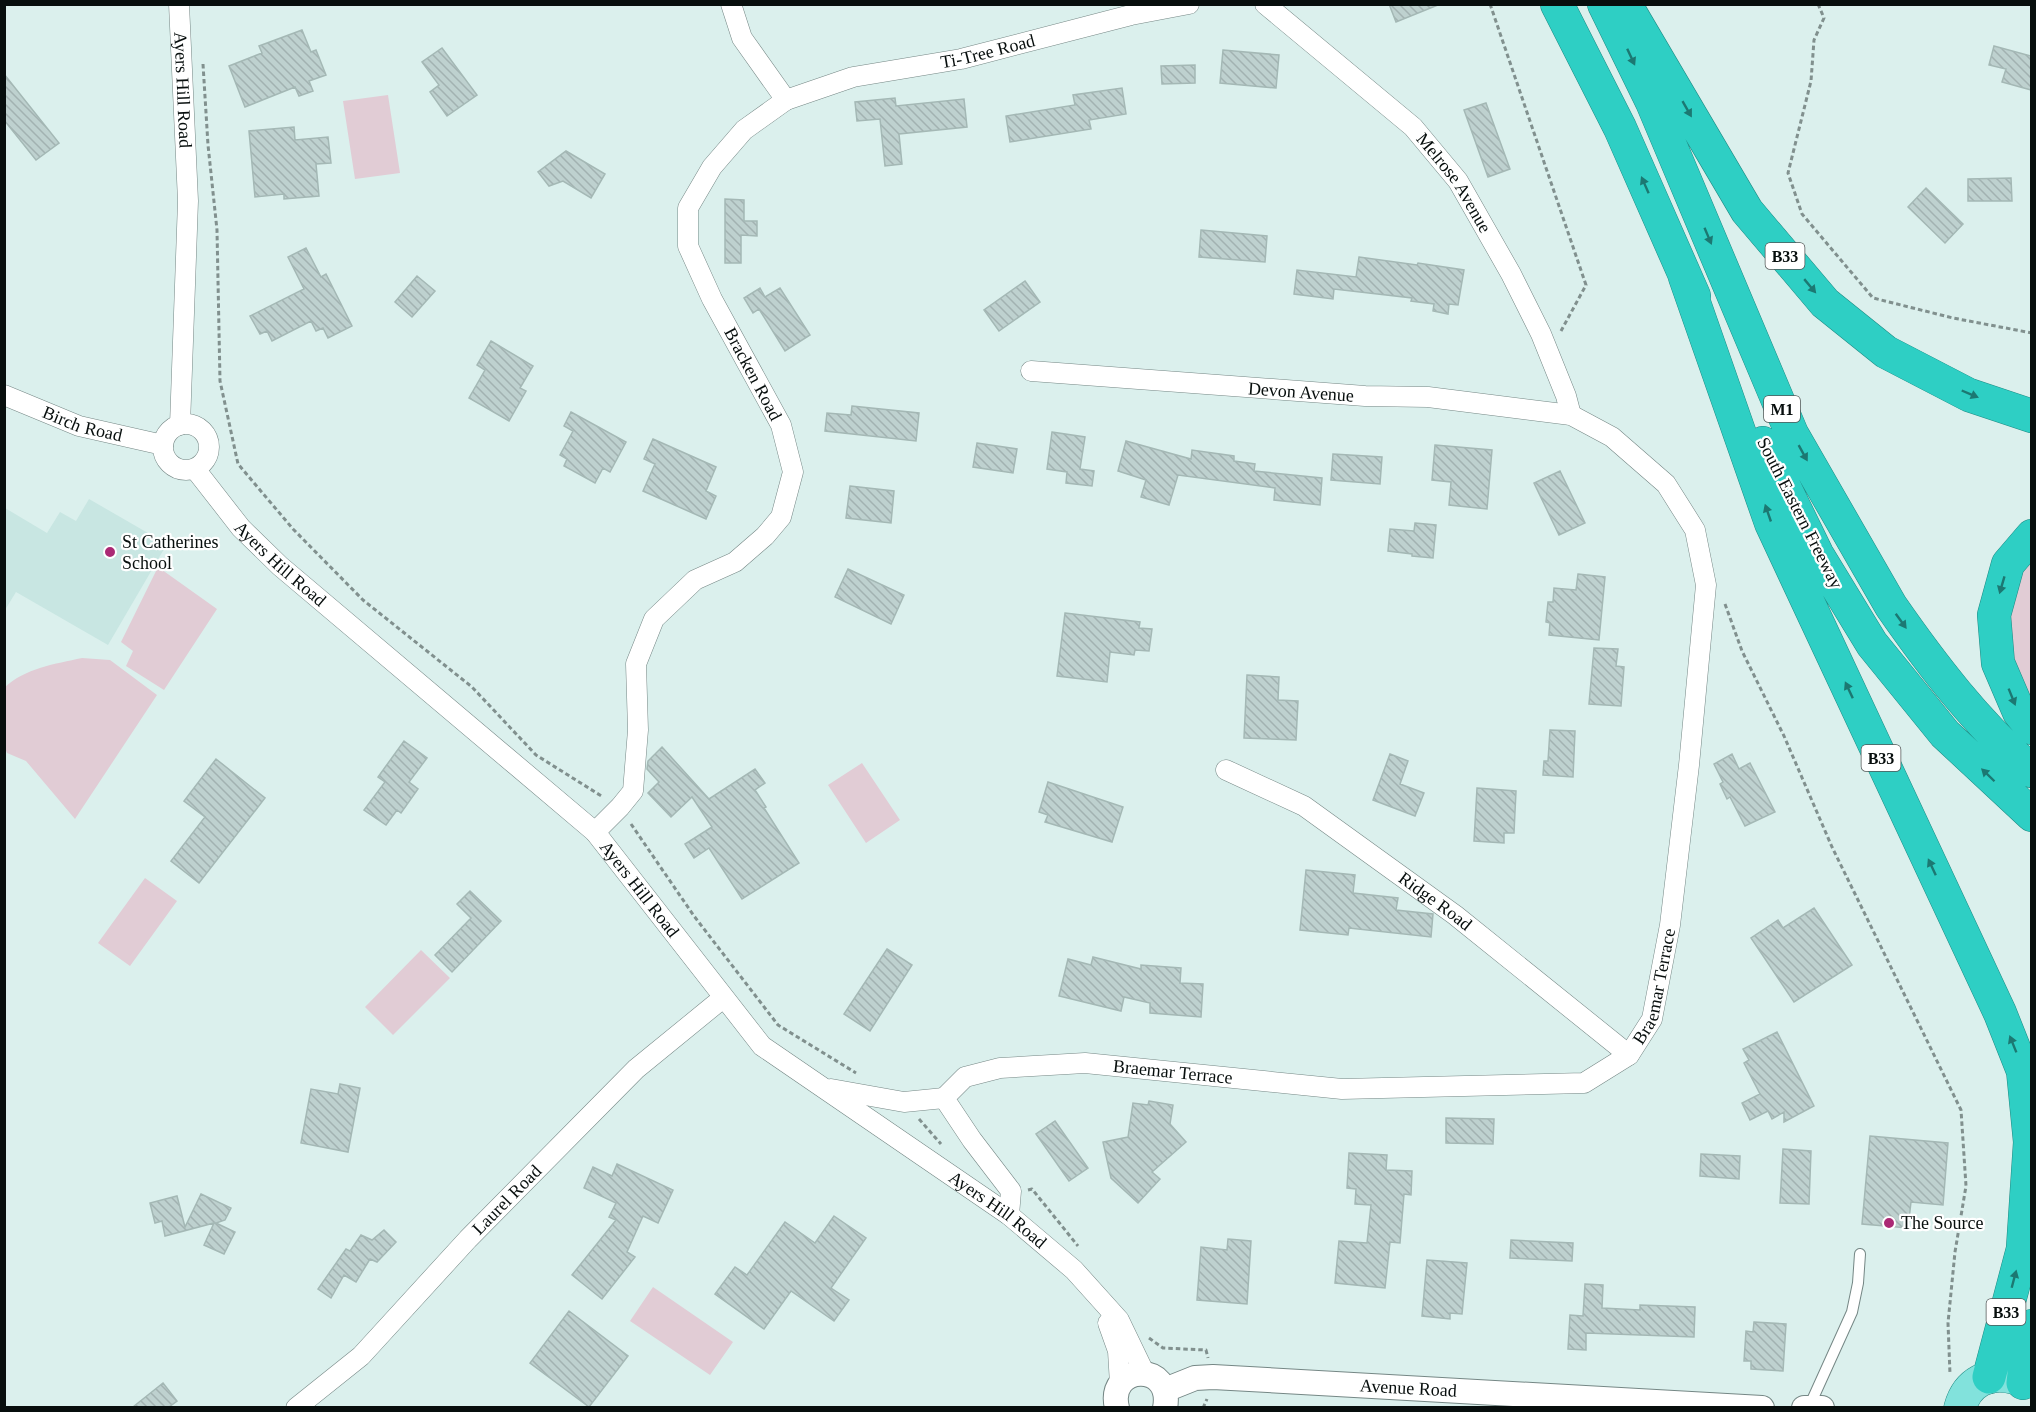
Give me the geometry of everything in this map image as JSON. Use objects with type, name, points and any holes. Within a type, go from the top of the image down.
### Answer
[{"type":"highway","name":"South Eastern Freeway","points":[[1557,4],[1620,128],[1685,277],[1775,471],[1817,554],[1872,644],[1945,734],[2031,815]]},
{"type":"highway","name":"South Eastern Freeway","points":[[1604,4],[1652,102],[1792,434],[1904,625],[1962,700],[2031,771]]},
{"type":"highway","name":"B33","points":[[1626,4],[1747,211],[1825,303],[1886,351],[1970,395],[2031,416]]},
{"type":"highway","name":"B33","points":[[1685,277],[1775,532],[2000,1012],[2023,1071],[2030,1142],[2027,1233],[1989,1377]]},
{"type":"highway","points":[[2031,536],[2008,564],[1994,615],[1998,663],[2019,712],[2031,728]]},
{"type":"highway","name":"B33","points":[[2027,1386],[2028,1339],[2031,1326]]},
{"type":"main road","points":[[1955,1395],[1962,1399],[1978,1381],[1989,1377],[2007,1376],[2027,1386]]},
{"type":"street","name":"Ayers Hill Road","points":[[179,4],[188,201],[180,425]]},
{"type":"street","points":[[731,4],[742,38],[786,100]]},
{"type":"street","name":"Ti-Tree Road","points":[[786,100],[853,77],[961,58],[1131,15],[1190,4]]},
{"type":"street","name":"Melrose Avenue","points":[[1265,4],[1413,127],[1458,181],[1511,273],[1541,334],[1566,396],[1570,415]]},
{"type":"street","name":"Bracken Road","points":[[595,832],[633,791],[638,730],[636,664],[654,619],[695,580],[735,562],[765,536],[781,517],[793,472],[782,425],[712,299],[688,246],[688,208],[712,167],[744,130],[786,100]]},
{"type":"street","name":"Devon Avenue","points":[[1031,371],[1365,396],[1428,397],[1570,415]]},
{"type":"street","name":"Birch Road","points":[[4,395],[79,426],[163,445]]},
{"type":"street","name":"Braemar Terrace","points":[[944,1098],[965,1077],[1000,1068],[1085,1063],[1342,1089],[1584,1083],[1629,1055],[1652,1019],[1670,925],[1689,765],[1706,585],[1695,530],[1666,484],[1612,437],[1570,415]]},
{"type":"street","points":[[180,425],[196,426],[207,437],[209,452],[206,459],[195,469],[179,470],[172,466],[164,453],[163,445],[169,432],[180,425]]},
{"type":"street","name":"Ayers Hill Road","points":[[195,469],[241,528],[280,566],[595,832],[762,1046],[1009,1215],[1074,1270],[1119,1320],[1145,1374]]},
{"type":"street","name":"Ridge Road","points":[[1226,770],[1305,806],[1455,915],[1629,1055]]},
{"type":"street","name":"Laurel Road","points":[[296,1407],[361,1356],[468,1239],[636,1069],[723,998]]},
{"type":"street","points":[[823,1088],[904,1102],[944,1098],[972,1140],[1011,1191],[1009,1215]]},
{"type":"street","name":"Ayers Hill Road","points":[[1095,1293],[1118,1350],[1120,1384]]},
{"type":"street","points":[[1117,1407],[1116,1392],[1120,1384],[1127,1377],[1136,1374],[1154,1376],[1161,1382],[1165,1399]]},
{"type":"street","name":"Avenue Road","points":[[1165,1399],[1195,1378],[1214,1377],[1645,1405],[1762,1407]]},
{"type":"street","points":[[1806,1407],[1822,1407]]},
{"type":"lane","points":[[1806,1407],[1852,1312],[1858,1283],[1860,1254]]},
{"type":"path","points":[[1490,4],[1586,285],[1558,336]]},
{"type":"path","points":[[1818,4],[1824,18],[1814,40],[1811,81],[1788,173],[1802,214],[1873,298],[1953,318],[2031,333]]},
{"type":"path","points":[[202,63],[217,230],[220,381],[238,464],[293,529],[363,600],[472,687],[536,755],[620,807],[694,916],[778,1025],[860,1076]]},
{"type":"path","points":[[1724,602],[1742,651],[1784,736],[1832,847],[1961,1110],[1966,1186],[1955,1252],[1948,1323],[1955,1395]]},
{"type":"path","points":[[904,1102],[948,1152]]},
{"type":"path","points":[[1011,1191],[1032,1189],[1080,1249]]},
{"type":"path","points":[[1145,1335],[1163,1348],[1206,1350],[1214,1377]]},
{"type":"shaded area","points":[[388,95],[400,173],[355,179],[343,101]]},
{"type":"shaded area","points":[[89,499],[167,544],[108,645],[16,592],[5,610],[5,508],[47,533],[60,512],[76,521]]},
{"type":"shaded area","points":[[2031,536],[2031,728],[1998,663]]},
{"type":"shaded area","points":[[158,567],[217,609],[164,690],[126,666],[133,651],[121,642]]},
{"type":"shaded area","points":[[82,658],[110,660],[157,695],[75,819],[26,761],[7,753],[4,746],[4,688],[31,671]]},
{"type":"shaded area","points":[[862,763],[900,820],[866,843],[828,785]]},
{"type":"shaded area","points":[[145,878],[177,901],[130,966],[98,943]]},
{"type":"shaded area","points":[[421,950],[450,978],[393,1035],[365,1007]]},
{"type":"shaded area","points":[[653,1287],[733,1342],[710,1375],[630,1321]]},
{"type":"building","points":[[1389,4],[1438,4],[1438,5],[1396,22]]},
{"type":"building","points":[[302,30],[311,52],[316,50],[326,75],[309,81],[313,91],[299,96],[295,87],[245,107],[229,66],[262,53],[259,46]]},
{"type":"building","points":[[1994,46],[2031,56],[2031,90],[2002,82],[2006,69],[1989,65]]},
{"type":"building","points":[[442,48],[477,95],[447,116],[430,92],[439,85],[422,62]]},
{"type":"building","points":[[1223,50],[1279,55],[1276,88],[1220,83]]},
{"type":"building","points":[[1195,65],[1195,83],[1162,84],[1161,66]]},
{"type":"building","points":[[4,74],[59,143],[36,160],[4,120]]},
{"type":"building","points":[[1122,88],[1126,114],[1089,120],[1091,129],[1010,142],[1006,116],[1075,105],[1073,95]]},
{"type":"building","points":[[895,98],[896,106],[964,99],[967,127],[899,134],[902,164],[885,166],[880,119],[857,121],[855,102]]},
{"type":"building","points":[[1486,103],[1510,169],[1488,177],[1464,110]]},
{"type":"building","points":[[294,127],[295,140],[328,137],[331,163],[316,164],[319,196],[284,199],[284,194],[255,197],[249,131]]},
{"type":"building","points":[[566,151],[605,174],[591,198],[563,181],[549,186],[538,172]]},
{"type":"building","points":[[2011,178],[2012,201],[1968,201],[1968,179]]},
{"type":"building","points":[[1926,188],[1963,224],[1945,243],[1908,207]]},
{"type":"building","points":[[725,199],[744,200],[744,221],[757,221],[757,236],[741,235],[741,263],[725,263]]},
{"type":"building","points":[[1201,230],[1267,236],[1265,262],[1199,257]]},
{"type":"building","points":[[306,248],[321,277],[326,274],[352,326],[328,338],[323,328],[316,331],[311,321],[272,341],[267,331],[260,334],[250,316],[304,289],[288,257]]},
{"type":"building","points":[[1359,257],[1464,270],[1458,305],[1449,304],[1448,314],[1433,311],[1434,304],[1411,301],[1412,298],[1334,289],[1333,299],[1294,294],[1297,270],[1356,277]]},
{"type":"building","points":[[417,276],[435,291],[412,317],[395,302]]},
{"type":"building","points":[[1025,281],[1040,302],[999,331],[984,310]]},
{"type":"building","points":[[760,288],[765,297],[780,288],[810,335],[785,351],[759,309],[753,313],[744,298]]},
{"type":"building","points":[[491,341],[533,366],[520,388],[526,391],[509,421],[469,398],[485,370],[477,365]]},
{"type":"building","points":[[852,406],[919,413],[916,441],[825,431],[827,413],[851,415]]},
{"type":"building","points":[[571,412],[626,442],[610,472],[603,468],[595,483],[564,466],[567,459],[560,455],[573,431],[564,426]]},
{"type":"building","points":[[1052,432],[1085,437],[1080,469],[1094,471],[1092,486],[1066,483],[1067,472],[1047,469]]},
{"type":"building","points":[[653,439],[716,467],[706,491],[716,496],[706,519],[643,491],[655,464],[644,459]]},
{"type":"building","points":[[1126,441],[1191,459],[1192,450],[1234,456],[1234,461],[1255,464],[1254,471],[1322,478],[1320,505],[1274,500],[1275,488],[1178,475],[1169,505],[1141,497],[1146,480],[1118,471]]},
{"type":"building","points":[[977,443],[1017,449],[1013,473],[973,467]]},
{"type":"building","points":[[1435,445],[1492,450],[1487,509],[1449,505],[1451,482],[1432,480]]},
{"type":"building","points":[[1333,454],[1382,457],[1380,484],[1331,480]]},
{"type":"building","points":[[1560,471],[1585,523],[1559,535],[1534,483]]},
{"type":"building","points":[[850,486],[894,491],[891,523],[846,518]]},
{"type":"building","points":[[1415,523],[1436,525],[1433,558],[1388,551],[1390,529],[1414,531]]},
{"type":"building","points":[[848,569],[904,595],[891,624],[835,597]]},
{"type":"building","points":[[1578,574],[1605,577],[1599,640],[1549,635],[1550,623],[1546,622],[1548,602],[1553,602],[1554,588],[1576,590]]},
{"type":"building","points":[[1065,613],[1140,622],[1139,628],[1152,629],[1149,651],[1135,650],[1134,655],[1110,652],[1107,682],[1057,676]]},
{"type":"building","points":[[1594,648],[1618,649],[1616,666],[1624,667],[1621,706],[1589,704]]},
{"type":"building","points":[[1247,675],[1279,677],[1278,700],[1298,701],[1296,740],[1244,738]]},
{"type":"building","points":[[1550,730],[1575,731],[1573,777],[1543,775],[1544,761],[1548,761]]},
{"type":"building","points":[[404,741],[427,758],[409,782],[418,789],[401,813],[397,810],[386,825],[364,810],[385,782],[378,777]]},
{"type":"building","points":[[662,747],[709,799],[755,769],[765,783],[755,790],[799,863],[742,899],[709,848],[694,858],[685,844],[712,827],[692,797],[671,817],[648,793],[659,782],[647,769],[648,761]]},
{"type":"building","points":[[1390,754],[1408,761],[1400,784],[1424,793],[1415,816],[1373,800]]},
{"type":"building","points":[[1732,754],[1739,769],[1750,763],[1775,812],[1745,826],[1730,797],[1727,799],[1720,784],[1723,782],[1714,764]]},
{"type":"building","points":[[216,759],[265,798],[199,883],[171,861],[205,817],[184,801]]},
{"type":"building","points":[[1048,782],[1123,807],[1112,842],[1045,822],[1048,815],[1039,812]]},
{"type":"building","points":[[1477,788],[1516,791],[1514,833],[1504,833],[1504,843],[1474,841]]},
{"type":"building","points":[[1306,870],[1355,875],[1353,893],[1398,898],[1396,910],[1433,914],[1431,937],[1349,928],[1348,935],[1300,930]]},
{"type":"building","points":[[470,891],[501,921],[452,972],[435,955],[471,918],[457,904]]},
{"type":"building","points":[[1814,908],[1852,965],[1794,1002],[1751,938],[1778,920],[1783,928]]},
{"type":"building","points":[[887,949],[912,965],[870,1031],[844,1014]]},
{"type":"building","points":[[1093,957],[1141,969],[1141,965],[1181,968],[1180,983],[1203,984],[1201,1017],[1150,1013],[1150,1003],[1124,997],[1121,1011],[1059,996],[1068,959],[1091,965]]},
{"type":"building","points":[[1777,1032],[1814,1106],[1784,1122],[1784,1112],[1772,1119],[1768,1111],[1750,1120],[1742,1103],[1760,1094],[1744,1063],[1749,1060],[1743,1049]]},
{"type":"building","points":[[340,1084],[360,1088],[348,1152],[301,1143],[311,1089],[338,1094]]},
{"type":"building","points":[[1149,1101],[1173,1105],[1170,1124],[1186,1142],[1152,1172],[1160,1179],[1138,1203],[1111,1178],[1103,1142],[1128,1137],[1133,1103],[1148,1105]]},
{"type":"building","points":[[1446,1118],[1494,1119],[1493,1144],[1446,1143]]},
{"type":"building","points":[[1055,1121],[1088,1168],[1069,1181],[1036,1134]]},
{"type":"building","points":[[1870,1136],[1948,1143],[1943,1205],[1911,1202],[1908,1228],[1862,1224]]},
{"type":"building","points":[[1783,1149],[1811,1151],[1809,1204],[1780,1203]]},
{"type":"building","points":[[1349,1153],[1387,1155],[1386,1170],[1412,1171],[1411,1195],[1404,1194],[1400,1243],[1390,1242],[1385,1288],[1335,1283],[1339,1241],[1367,1243],[1371,1205],[1355,1204],[1356,1189],[1347,1188]]},
{"type":"building","points":[[1701,1154],[1740,1156],[1739,1179],[1700,1176]]},
{"type":"building","points":[[617,1164],[673,1190],[658,1223],[643,1216],[627,1252],[635,1257],[602,1299],[572,1275],[616,1220],[609,1217],[616,1203],[584,1188],[593,1167],[612,1176]]},
{"type":"building","points":[[201,1194],[231,1208],[225,1220],[216,1223],[235,1232],[224,1254],[204,1245],[214,1223],[165,1236],[162,1221],[155,1223],[150,1203],[177,1196],[185,1227]]},
{"type":"building","points":[[834,1216],[866,1238],[831,1288],[849,1300],[834,1321],[791,1291],[764,1329],[715,1294],[735,1267],[747,1275],[785,1222],[815,1243]]},
{"type":"building","points":[[384,1230],[396,1242],[377,1262],[370,1259],[356,1282],[344,1275],[331,1298],[318,1289],[346,1249],[350,1251],[361,1235],[372,1240]]},
{"type":"building","points":[[1228,1239],[1251,1241],[1247,1304],[1197,1300],[1201,1247],[1227,1250]]},
{"type":"building","points":[[1511,1240],[1573,1243],[1572,1261],[1510,1258]]},
{"type":"building","points":[[1427,1260],[1467,1263],[1462,1314],[1450,1313],[1450,1319],[1422,1316]]},
{"type":"building","points":[[1585,1284],[1603,1285],[1602,1308],[1640,1310],[1640,1305],[1695,1307],[1694,1337],[1586,1333],[1586,1350],[1568,1349],[1570,1315],[1583,1316]]},
{"type":"building","points":[[569,1311],[628,1356],[589,1407],[530,1363]]},
{"type":"building","points":[[1754,1322],[1786,1324],[1783,1371],[1751,1369],[1751,1361],[1744,1361],[1746,1331],[1753,1332]]},
{"type":"building","points":[[163,1383],[177,1401],[169,1407],[133,1407]]},
{"type":"place","name":"St Catherines School","points":[[110,552]]},
{"type":"place","name":"The Source","points":[[1889,1223]]}]
